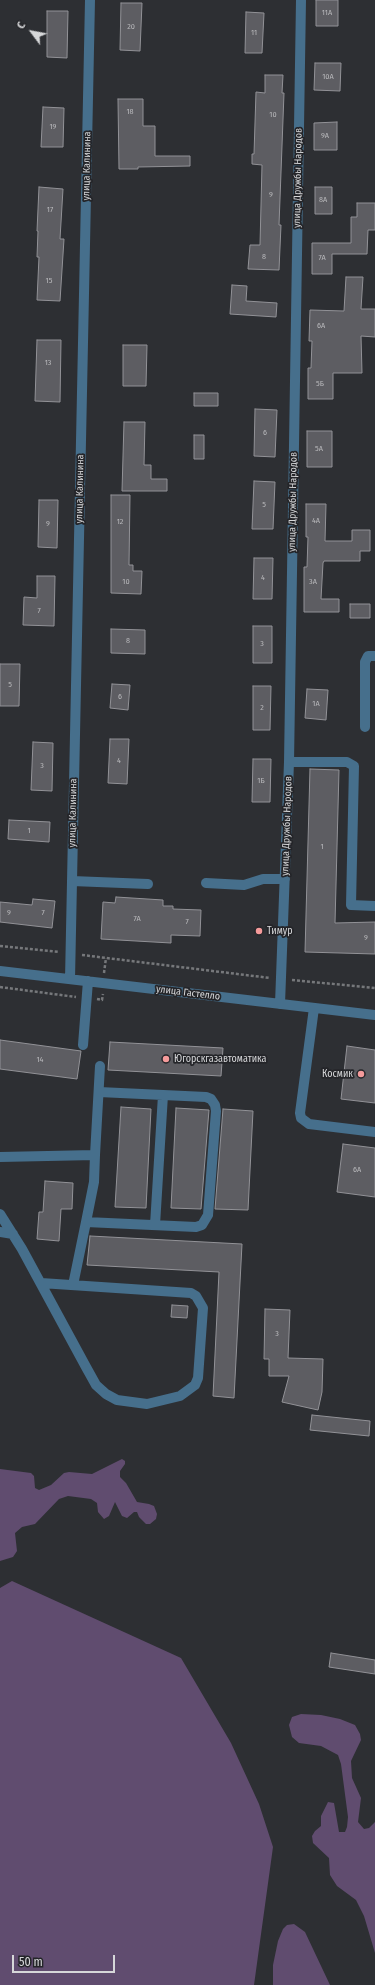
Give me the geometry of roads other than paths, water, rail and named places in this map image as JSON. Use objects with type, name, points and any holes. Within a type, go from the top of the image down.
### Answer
[{"type":"street","name":"улица Калинина","points":[[70,979],[90,0]]},
{"type":"street","name":"улица Дружбы Народов","points":[[280,1004],[289,762],[301,0]]},
{"type":"street","points":[[365,727],[365,662],[368,656],[375,656]]},
{"type":"street","points":[[289,762],[347,762],[354,766],[351,905],[375,906]]},
{"type":"street","points":[[206,883],[244,885],[263,879],[285,880]]},
{"type":"street","points":[[72,881],[148,884]]},
{"type":"street","name":"улица Гастелло","points":[[0,971],[375,1015]]},
{"type":"street","points":[[83,1045],[88,981]]},
{"type":"street","points":[[314,1008],[300,1113],[302,1118],[310,1124],[375,1132]]},
{"type":"street","points":[[73,1285],[94,1182],[100,1066]]},
{"type":"street","points":[[86,1222],[196,1227],[202,1225],[208,1215],[216,1111],[215,1105],[211,1099],[206,1096],[99,1092]]},
{"type":"street","points":[[156,1225],[163,1095]]},
{"type":"street","points":[[0,1157],[95,1155]]},
{"type":"street","points":[[0,1214],[41,1283],[96,1385],[106,1394],[117,1400],[147,1404],[180,1396],[194,1385],[198,1378],[203,1308],[201,1301],[191,1292],[41,1283]]},
{"type":"street","points":[[0,1232],[13,1234]]},
{"type":"place","name":"Тимур","points":[[259,931]]},
{"type":"place","name":"Югорскгазавтоматика","points":[[166,1059]]},
{"type":"place","name":"Космик","points":[[361,1074]]}]
